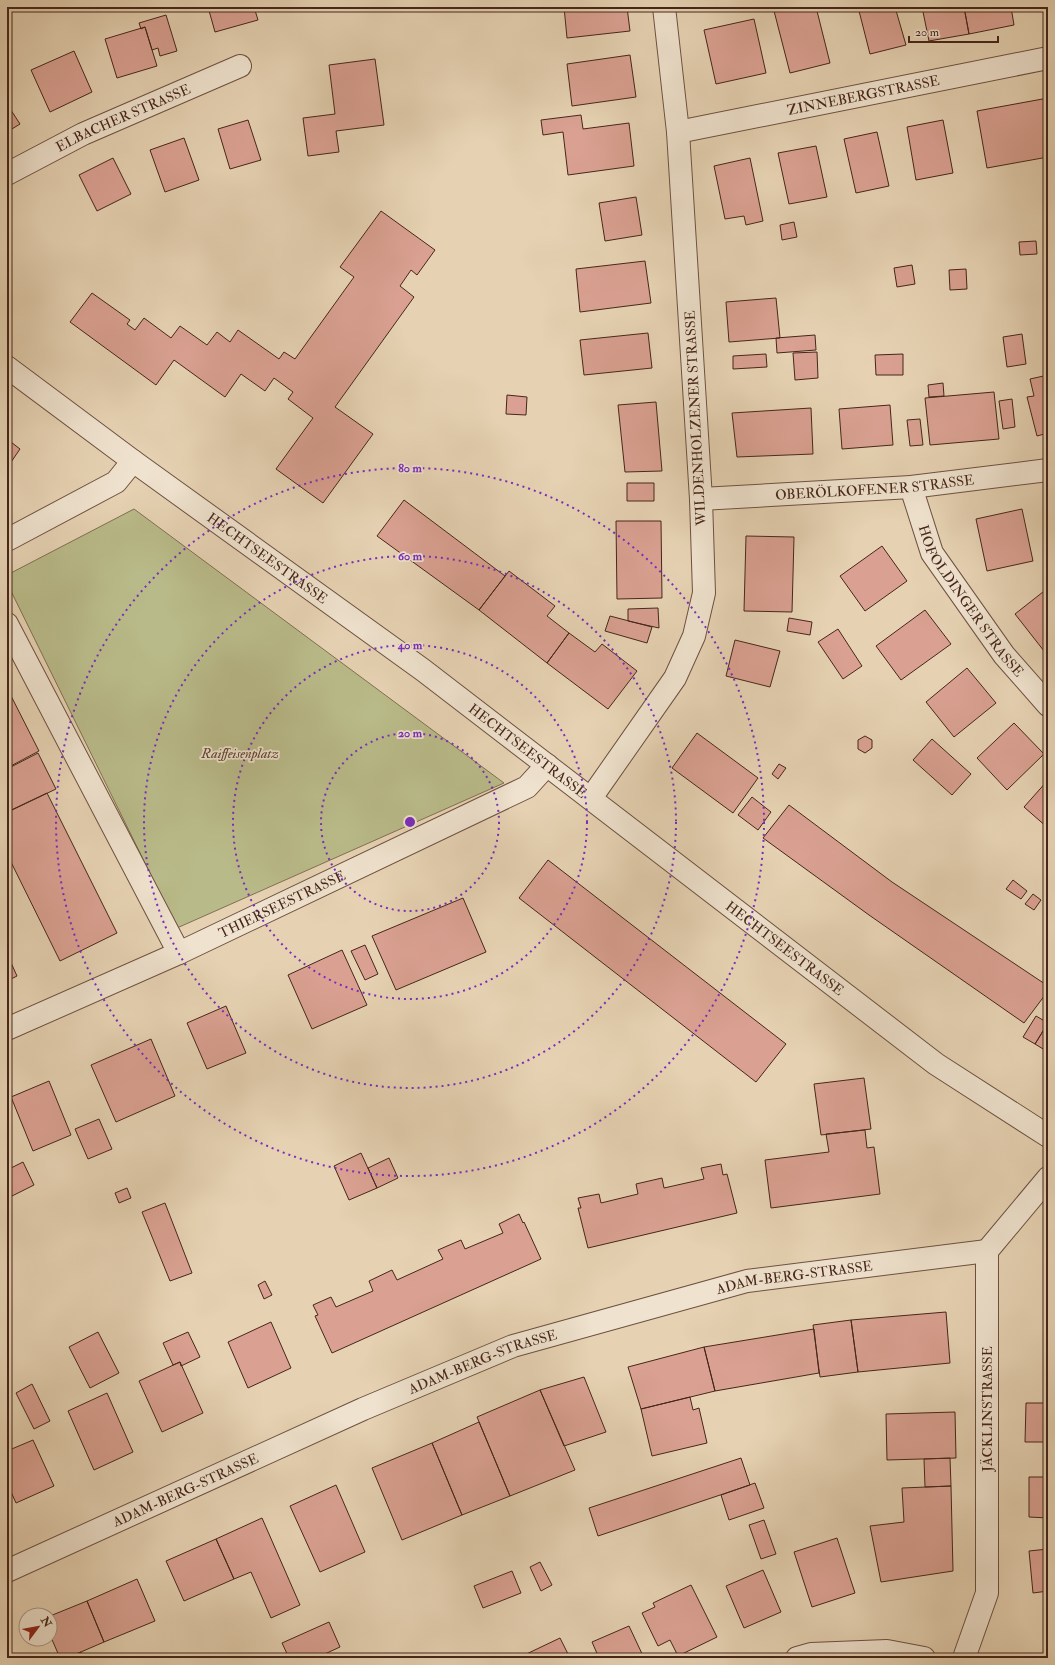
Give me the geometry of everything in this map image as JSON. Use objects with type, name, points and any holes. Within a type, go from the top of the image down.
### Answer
[{"type":"street","name":"WILDENHOLZENER STRASSE","points":[[591,798],[675,678],[694,636],[704,593],[701,499],[678,132],[664,7]]},
{"type":"street","name":"ZINNEBERGSTRASSE","points":[[678,132],[1048,58]]},
{"type":"street","name":"ELBACHER STRASSE","points":[[7,174],[83,134],[240,66]]},
{"type":"street","name":"HECHTSEESTRASSE","points":[[7,367],[133,461],[423,670],[591,798],[698,883],[936,1064],[1048,1136]]},
{"type":"street","points":[[7,540],[116,482],[133,461]]},
{"type":"street","name":"OBERÖLKOFENER STRASSE","points":[[701,499],[911,487],[1048,470]]},
{"type":"street","name":"HOFOLDINGER STRASSE","points":[[911,487],[932,553],[1004,655],[1048,705]]},
{"type":"street","points":[[7,624],[179,953]]},
{"type":"street","name":"THIERSEESTRASSE","points":[[7,1029],[179,953],[527,787],[547,765]]},
{"type":"street","points":[[987,1251],[1048,1178]]},
{"type":"street","name":"ADAM-BERG-STRASSE","points":[[7,1570],[364,1408],[513,1346],[747,1281],[987,1251]]},
{"type":"street","name":"JÄCKLINSTRASSE","points":[[964,1658],[987,1593],[987,1251]]},
{"type":"street","points":[[797,1658],[811,1654],[887,1651],[924,1658]]},
{"type":"green space","name":"Raiffeisenplatz","points":[[134,509],[504,783],[177,928],[7,583],[7,575]]},
{"type":"building","points":[[208,7],[254,7],[258,20],[215,32]]},
{"type":"building","points":[[564,7],[627,7],[630,31],[567,38]]},
{"type":"building","points":[[773,7],[816,7],[830,63],[790,73]]},
{"type":"building","points":[[858,7],[895,7],[906,45],[870,54]]},
{"type":"building","points":[[922,7],[964,7],[969,34],[929,41]]},
{"type":"building","points":[[964,7],[1011,7],[1014,25],[969,34]]},
{"type":"building","points":[[166,15],[177,51],[160,56],[158,48],[152,50],[145,27],[141,29],[139,23]]},
{"type":"building","points":[[754,19],[766,73],[716,84],[704,30]]},
{"type":"building","points":[[145,27],[157,66],[117,78],[105,39]]},
{"type":"building","points":[[74,51],[92,92],[50,112],[31,70]]},
{"type":"building","points":[[630,55],[636,97],[572,106],[567,64]]},
{"type":"building","points":[[375,59],[384,125],[336,131],[339,152],[308,156],[303,118],[335,114],[329,65]]},
{"type":"building","points":[[1048,98],[1048,157],[987,168],[977,111]]},
{"type":"building","points":[[7,104],[20,124],[7,132]]},
{"type":"building","points":[[581,115],[583,129],[629,123],[634,166],[568,175],[563,132],[543,135],[541,120]]},
{"type":"building","points":[[248,120],[261,160],[230,169],[218,129]]},
{"type":"building","points":[[943,120],[953,173],[916,180],[907,127]]},
{"type":"building","points":[[877,132],[889,186],[856,193],[844,139]]},
{"type":"building","points":[[184,138],[199,180],[165,192],[150,150]]},
{"type":"building","points":[[816,146],[827,197],[789,204],[778,153]]},
{"type":"building","points":[[113,158],[131,194],[97,211],[79,175]]},
{"type":"building","points":[[750,158],[763,221],[746,225],[744,216],[725,219],[714,166]]},
{"type":"building","points":[[636,197],[642,235],[605,241],[599,203]]},
{"type":"building","points":[[381,211],[435,250],[417,275],[411,270],[400,286],[414,297],[335,407],[373,434],[323,503],[276,469],[313,418],[288,399],[293,392],[274,378],[265,391],[241,374],[225,397],[174,360],[156,385],[70,322],[92,293],[130,320],[127,324],[135,330],[144,318],[171,338],[180,326],[207,345],[217,332],[230,342],[238,330],[279,359],[284,352],[295,359],[354,277],[340,267]]},
{"type":"building","points":[[794,222],[797,237],[782,240],[780,225]]},
{"type":"building","points":[[1036,241],[1037,254],[1020,255],[1019,242]]},
{"type":"building","points":[[645,261],[651,303],[580,312],[576,269]]},
{"type":"building","points":[[912,265],[915,284],[897,287],[894,268]]},
{"type":"building","points":[[966,269],[967,289],[950,290],[949,270]]},
{"type":"building","points":[[776,298],[780,338],[729,342],[726,302]]},
{"type":"building","points":[[648,333],[652,368],[584,375],[580,340]]},
{"type":"building","points":[[1022,334],[1026,364],[1007,367],[1003,337]]},
{"type":"building","points":[[815,335],[816,350],[777,353],[776,338]]},
{"type":"building","points":[[817,352],[818,378],[795,380],[793,353]]},
{"type":"building","points":[[766,354],[767,367],[733,369],[733,356]]},
{"type":"building","points":[[903,354],[903,375],[876,375],[875,355]]},
{"type":"building","points":[[1048,375],[1048,433],[1037,436],[1027,397],[1034,396],[1030,379]]},
{"type":"building","points":[[943,383],[944,396],[929,397],[928,385]]},
{"type":"building","points":[[994,392],[999,439],[930,445],[925,398]]},
{"type":"building","points":[[507,395],[527,397],[526,415],[506,414]]},
{"type":"building","points":[[1012,399],[1015,427],[1003,429],[999,401]]},
{"type":"building","points":[[656,402],[662,471],[625,472],[618,405]]},
{"type":"building","points":[[890,405],[893,445],[842,449],[839,409]]},
{"type":"building","points":[[811,408],[813,454],[737,457],[732,413]]},
{"type":"building","points":[[920,419],[923,445],[910,446],[907,420]]},
{"type":"building","points":[[7,439],[20,449],[7,468]]},
{"type":"building","points":[[627,483],[654,483],[654,501],[627,501]]},
{"type":"building","points":[[404,500],[505,576],[479,610],[377,536]]},
{"type":"building","points":[[1022,509],[1033,561],[987,571],[976,519]]},
{"type":"building","points":[[616,521],[661,521],[662,598],[617,599]]},
{"type":"building","points":[[746,536],[794,537],[792,612],[744,611]]},
{"type":"building","points":[[882,546],[907,581],[865,611],[840,576]]},
{"type":"building","points":[[509,571],[555,606],[547,616],[569,633],[547,663],[479,610]]},
{"type":"building","points":[[1048,588],[1048,648],[1044,651],[1015,614]]},
{"type":"building","points":[[658,608],[659,628],[628,621],[628,609]]},
{"type":"building","points":[[925,610],[951,644],[901,680],[876,646]]},
{"type":"building","points":[[610,616],[652,627],[647,643],[605,631]]},
{"type":"building","points":[[789,618],[812,622],[810,635],[787,631]]},
{"type":"building","points":[[838,629],[862,666],[843,679],[818,642]]},
{"type":"building","points":[[569,633],[595,652],[602,644],[637,671],[608,709],[547,663]]},
{"type":"building","points":[[735,640],[780,651],[770,687],[726,676]]},
{"type":"building","points":[[967,668],[996,703],[954,737],[926,702]]},
{"type":"building","points":[[7,688],[39,751],[7,768]]},
{"type":"building","points":[[1014,723],[1044,754],[1007,790],[977,758]]},
{"type":"building","points":[[697,733],[758,778],[733,813],[672,768]]},
{"type":"building","points":[[865,736],[872,740],[872,748],[865,753],[858,749],[858,740]]},
{"type":"building","points":[[932,739],[971,774],[952,795],[913,760]]},
{"type":"building","points":[[38,753],[56,789],[12,810],[7,800],[7,769]]},
{"type":"building","points":[[779,764],[786,768],[778,779],[772,774]]},
{"type":"building","points":[[1048,780],[1048,828],[1024,807]]},
{"type":"building","points":[[47,793],[117,933],[60,961],[7,854],[7,812]]},
{"type":"building","points":[[752,797],[771,812],[758,830],[738,815]]},
{"type":"building","points":[[789,805],[892,882],[1048,986],[1048,991],[1024,1023],[869,915],[763,838]]},
{"type":"building","points":[[548,860],[786,1044],[756,1082],[519,898]]},
{"type":"building","points":[[1013,880],[1027,891],[1021,899],[1006,889]]},
{"type":"building","points":[[1033,894],[1041,900],[1034,910],[1025,904]]},
{"type":"building","points":[[463,898],[486,952],[396,990],[372,936]]},
{"type":"building","points":[[365,945],[378,974],[365,980],[351,951]]},
{"type":"building","points":[[342,950],[367,1005],[312,1029],[288,975]]},
{"type":"building","points":[[7,954],[17,976],[7,981]]},
{"type":"building","points":[[226,1006],[246,1053],[207,1069],[187,1023]]},
{"type":"building","points":[[1036,1016],[1048,1023],[1035,1044],[1023,1037]]},
{"type":"building","points":[[1048,1023],[1048,1052],[1035,1044]]},
{"type":"building","points":[[151,1039],[175,1096],[116,1122],[91,1065]]},
{"type":"building","points":[[864,1078],[871,1129],[821,1135],[814,1084]]},
{"type":"building","points":[[49,1081],[71,1135],[33,1151],[11,1097]]},
{"type":"building","points":[[99,1119],[112,1149],[88,1159],[75,1129]]},
{"type":"building","points":[[865,1130],[867,1148],[874,1147],[880,1194],[771,1208],[765,1160],[829,1152],[826,1134]]},
{"type":"building","points":[[361,1153],[377,1188],[349,1200],[334,1166]]},
{"type":"building","points":[[389,1158],[398,1178],[377,1188],[368,1168]]},
{"type":"building","points":[[23,1162],[34,1185],[8,1198],[7,1170]]},
{"type":"building","points":[[721,1164],[723,1175],[727,1174],[737,1213],[588,1248],[578,1208],[581,1208],[578,1198],[599,1194],[601,1203],[638,1194],[636,1184],[662,1178],[664,1188],[704,1179],[701,1168]]},
{"type":"building","points":[[127,1188],[131,1198],[119,1203],[115,1193]]},
{"type":"building","points":[[165,1203],[192,1273],[170,1281],[142,1212]]},
{"type":"building","points":[[519,1214],[541,1259],[332,1353],[315,1316],[318,1315],[313,1305],[331,1297],[336,1307],[373,1291],[369,1281],[392,1270],[397,1280],[443,1259],[438,1250],[461,1240],[465,1249],[503,1233],[499,1224]]},
{"type":"building","points":[[265,1281],[272,1295],[264,1299],[258,1285]]},
{"type":"building","points":[[946,1312],[950,1363],[858,1372],[851,1320]]},
{"type":"building","points":[[851,1320],[858,1372],[820,1377],[813,1325]]},
{"type":"building","points":[[271,1322],[291,1368],[248,1388],[228,1342]]},
{"type":"building","points":[[814,1329],[819,1373],[715,1391],[704,1347]]},
{"type":"building","points":[[98,1332],[119,1373],[90,1388],[69,1347]]},
{"type":"building","points":[[188,1332],[200,1357],[181,1366],[180,1362],[173,1365],[163,1343]]},
{"type":"building","points":[[704,1347],[715,1391],[641,1409],[628,1367]]},
{"type":"building","points":[[180,1362],[203,1413],[162,1432],[139,1381]]},
{"type":"building","points":[[584,1377],[606,1432],[564,1446],[540,1390]]},
{"type":"building","points":[[32,1384],[50,1421],[34,1429],[16,1393]]},
{"type":"building","points":[[540,1390],[575,1470],[510,1496],[477,1417]]},
{"type":"building","points":[[107,1393],[133,1452],[94,1470],[68,1411]]},
{"type":"building","points":[[690,1397],[693,1410],[699,1408],[707,1443],[652,1456],[641,1409]]},
{"type":"building","points":[[1026,1403],[1048,1403],[1048,1442],[1025,1442]]},
{"type":"building","points":[[955,1412],[956,1458],[887,1460],[886,1414]]},
{"type":"building","points":[[479,1422],[510,1496],[462,1515],[432,1443]]},
{"type":"building","points":[[33,1440],[54,1486],[16,1503],[7,1483],[7,1451]]},
{"type":"building","points":[[432,1443],[462,1515],[402,1540],[372,1468]]},
{"type":"building","points":[[741,1458],[750,1485],[598,1536],[589,1508]]},
{"type":"building","points":[[950,1458],[951,1486],[925,1487],[924,1459]]},
{"type":"building","points":[[1029,1477],[1048,1477],[1048,1518],[1029,1517]]},
{"type":"building","points":[[755,1483],[764,1508],[729,1520],[721,1495]]},
{"type":"building","points":[[336,1485],[365,1552],[320,1572],[290,1506]]},
{"type":"building","points":[[951,1486],[953,1571],[881,1582],[870,1526],[904,1522],[902,1488]]},
{"type":"building","points":[[262,1518],[300,1605],[271,1618],[251,1572],[234,1579],[216,1539]]},
{"type":"building","points":[[764,1520],[776,1554],[761,1559],[749,1525]]},
{"type":"building","points":[[837,1538],[855,1593],[812,1607],[794,1552]]},
{"type":"building","points":[[216,1539],[234,1579],[184,1601],[166,1561]]},
{"type":"building","points":[[1048,1549],[1048,1591],[1033,1593],[1029,1551]]},
{"type":"building","points":[[540,1562],[552,1585],[541,1591],[530,1567]]},
{"type":"building","points":[[763,1570],[781,1612],[744,1628],[726,1586]]},
{"type":"building","points":[[512,1571],[521,1593],[483,1608],[474,1586]]},
{"type":"building","points":[[137,1579],[155,1621],[104,1642],[87,1601]]},
{"type":"building","points":[[691,1585],[717,1637],[678,1656],[670,1640],[658,1646],[642,1613],[655,1607],[653,1603]]},
{"type":"building","points":[[87,1601],[104,1642],[67,1658],[60,1658],[55,1647],[58,1647],[58,1613]]},
{"type":"building","points":[[329,1622],[340,1647],[316,1658],[289,1658],[282,1643]]},
{"type":"building","points":[[629,1626],[644,1658],[599,1658],[592,1642]]},
{"type":"building","points":[[560,1638],[570,1658],[518,1658]]},
{"type":"building","points":[[81,1652],[83,1658],[67,1658]]}]
